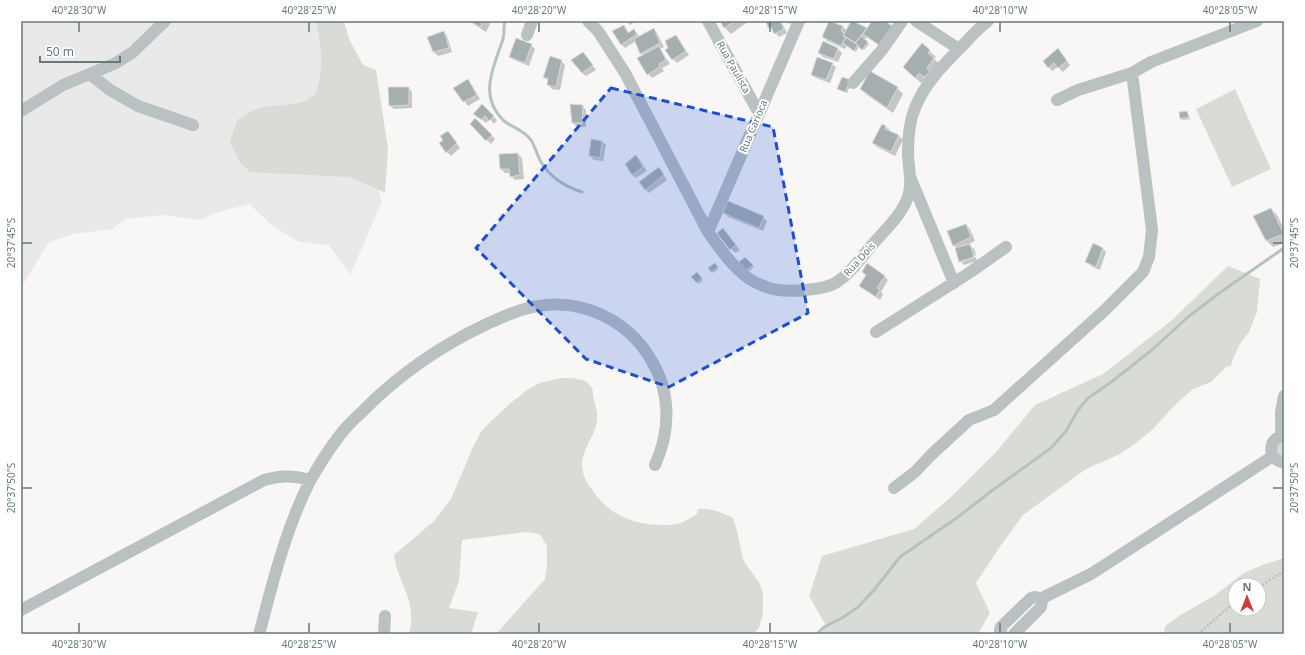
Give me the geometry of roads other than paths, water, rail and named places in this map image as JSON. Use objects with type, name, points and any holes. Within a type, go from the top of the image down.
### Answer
[{"type":"street","points":[[21,111],[62,85],[116,63],[132,52],[165,21]]},
{"type":"street","points":[[527,35],[532,21]]},
{"type":"street","name":"Rua Dois","points":[[588,21],[598,31],[625,73],[708,232],[730,261],[745,277],[756,283],[768,288],[794,291],[821,288],[836,283],[848,273],[902,210],[911,186],[908,152],[910,124],[915,107],[929,81],[988,21]]},
{"type":"street","name":"Rua Paulista","points":[[708,21],[759,113]]},
{"type":"street","name":"Rua Carioca","points":[[708,232],[799,21]]},
{"type":"street","points":[[853,83],[882,50],[902,21]]},
{"type":"street","points":[[916,21],[959,49]]},
{"type":"street","points":[[1057,100],[1078,90],[1132,73],[1151,62],[1257,21]]},
{"type":"street","points":[[894,488],[915,472],[969,420],[994,410],[1104,311],[1143,272],[1149,257],[1152,230],[1132,73]]},
{"type":"street","points":[[90,74],[110,90],[138,106],[193,125]]},
{"type":"street","points":[[910,176],[954,283]]},
{"type":"street","points":[[876,332],[954,283],[1006,247]]},
{"type":"street","points":[[259,634],[277,569],[292,524],[310,480],[337,438],[373,400],[414,366],[453,341],[494,321],[527,308],[550,305],[580,307],[608,318],[629,332],[647,352],[660,376],[666,401],[667,414],[664,441],[655,465]]},
{"type":"street","points":[[1284,396],[1281,412],[1282,436],[1276,438],[1271,446],[1273,456],[1276,460],[1284,462]]},
{"type":"street","points":[[1002,634],[1000,630],[1001,627],[1031,598],[1037,597],[1040,599],[1091,574],[1273,456]]},
{"type":"street","points":[[21,610],[264,480],[283,476],[293,476],[310,480]]},
{"type":"street","points":[[1014,634],[1041,607],[1042,601],[1040,599]]},
{"type":"street","points":[[384,634],[385,616]]},
{"type":"waterway","points":[[505,21],[504,37],[492,70],[490,81],[491,101],[495,110],[503,120],[528,137],[532,142],[541,162],[554,177],[564,184],[582,192]]},
{"type":"waterway","points":[[817,634],[824,627],[842,618],[858,607],[874,590],[900,557],[958,517],[1051,448],[1066,431],[1078,410],[1088,398],[1110,383],[1153,349],[1188,317],[1218,294],[1284,248]]}]
